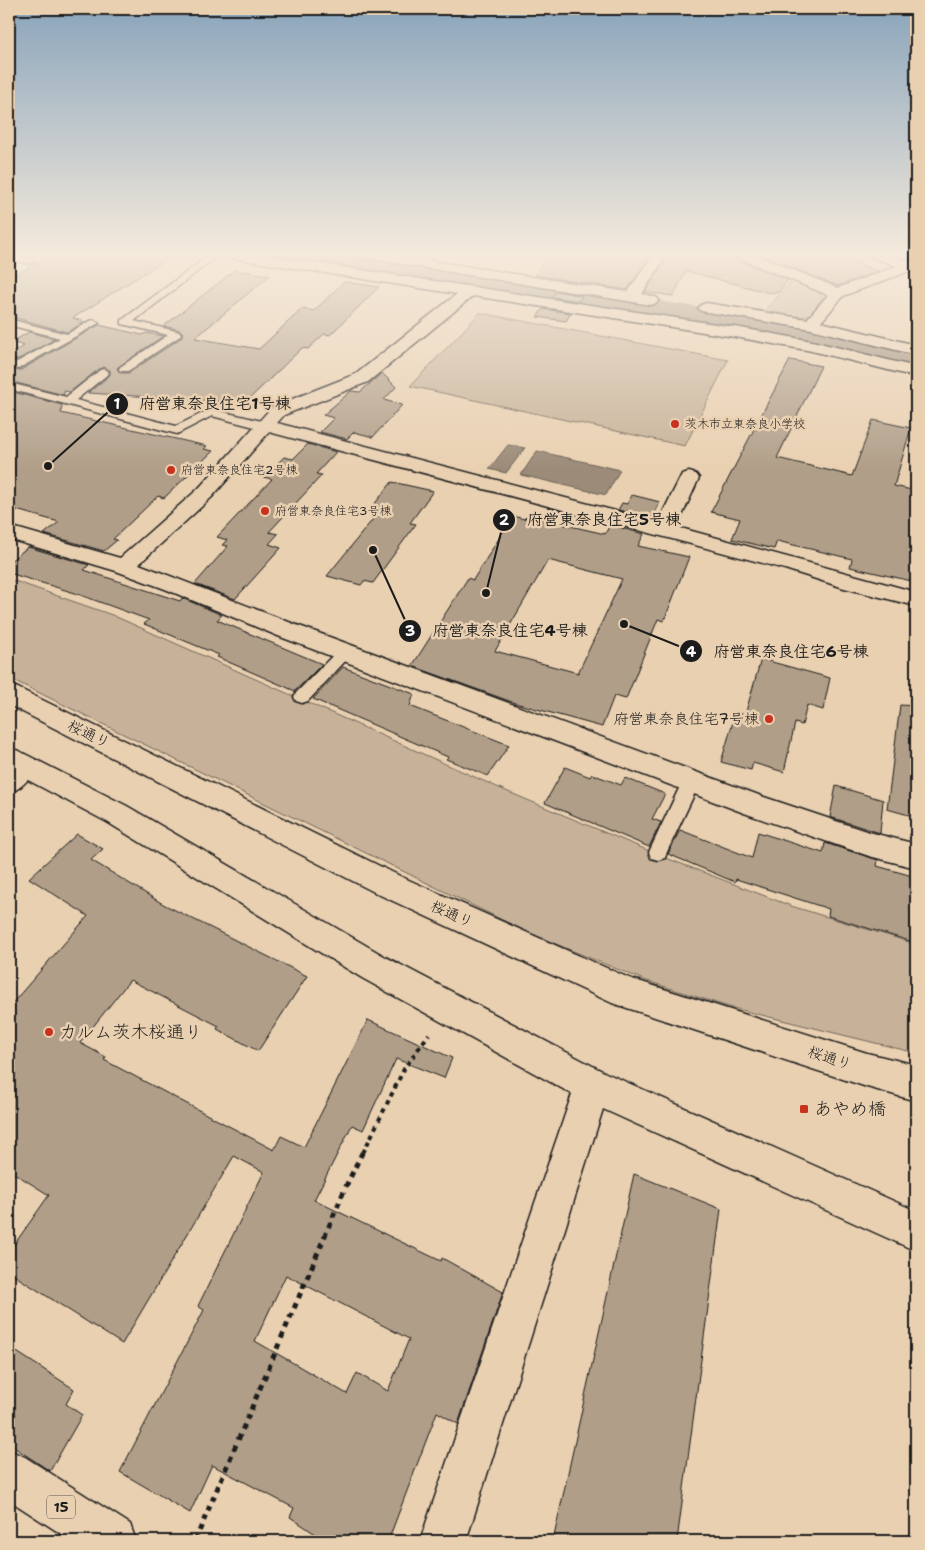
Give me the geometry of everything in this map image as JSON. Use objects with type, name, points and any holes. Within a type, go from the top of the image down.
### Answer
[{"type":"street","points":[[124,566],[205,493],[278,411],[362,378],[427,325]]},
{"type":"street","points":[[692,325],[812,346],[916,372]]},
{"type":"street","points":[[816,325],[916,350]]},
{"type":"street","points":[[266,426],[793,564],[852,583],[916,599]]},
{"type":"street","points":[[664,531],[689,478]]},
{"type":"street","points":[[9,532],[124,566],[344,652],[691,782],[869,844],[916,856]]},
{"type":"street","name":"桜通り","points":[[9,694],[391,886],[624,992],[867,1070],[916,1083]]},
{"type":"street","points":[[15,771],[117,814],[373,967],[592,1086],[916,1231]]},
{"type":"street","points":[[444,1541],[592,1086]]},
{"type":"street","name":"15","points":[[9,1474],[113,1541]]},
{"type":"lane","points":[[22,325],[67,337]]},
{"type":"lane","points":[[9,364],[18,366],[89,325]]},
{"type":"lane","points":[[124,369],[176,334],[140,325]]},
{"type":"lane","points":[[68,401],[104,372]]},
{"type":"lane","points":[[9,386],[177,430],[211,412],[266,426]]},
{"type":"lane","points":[[302,697],[344,652]]},
{"type":"lane","points":[[658,852],[691,782]]},
{"type":"path","points":[[196,1541],[347,1184],[404,1069],[430,1033],[460,1014]]},
{"type":"shaded area","points":[[468,325],[545,325],[728,360],[685,446],[410,386]]},
{"type":"shaded area","points":[[508,445],[525,448],[506,473],[489,469]]},
{"type":"shaded area","points":[[537,451],[620,470],[606,495],[521,475]]},
{"type":"shaded area","points":[[9,579],[112,615],[506,791],[666,858],[791,906],[916,944],[916,1053],[729,1007],[644,980],[529,933],[9,678]]},
{"type":"building","points":[[43,325],[79,325],[67,332]]},
{"type":"building","points":[[98,325],[142,335],[146,333],[163,336],[117,368],[120,373],[129,373],[181,338],[183,333],[180,330],[164,326],[210,325],[195,338],[259,349],[284,325],[340,325],[330,335],[324,334],[308,349],[302,348],[245,403],[88,393],[110,375],[110,370],[104,367],[70,392],[64,391],[64,395],[9,381],[9,368],[19,371]]},
{"type":"building","points":[[29,332],[55,339],[17,360],[9,358],[9,354],[24,346],[12,342]]},
{"type":"building","points":[[790,360],[821,366],[777,458],[852,476],[873,420],[911,428],[894,486],[916,491],[916,582],[850,567],[852,559],[777,541],[774,549],[732,539],[740,519],[711,512]]},
{"type":"building","points":[[382,373],[396,387],[384,400],[402,405],[373,437],[354,432],[347,439],[320,432],[334,418],[323,415],[351,391],[360,392]]},
{"type":"building","points":[[9,391],[62,405],[61,413],[207,446],[204,449],[213,451],[164,498],[158,496],[113,539],[117,540],[104,551],[44,534],[59,522],[9,508]]},
{"type":"building","points":[[308,444],[336,452],[316,474],[322,475],[269,532],[278,534],[269,544],[281,548],[235,599],[195,584],[228,546],[222,545],[227,540],[217,537],[272,479],[263,477],[284,457],[293,459]]},
{"type":"building","points":[[392,482],[433,491],[410,523],[416,524],[373,583],[364,581],[361,585],[327,576],[378,513],[369,511]]},
{"type":"building","points":[[632,495],[660,502],[652,518],[618,510],[622,503],[627,504]]},
{"type":"building","points":[[513,516],[524,519],[527,516],[605,534],[610,525],[644,534],[638,546],[689,557],[664,621],[658,619],[626,699],[614,696],[602,727],[515,703],[412,666],[468,578],[473,580]],"holes":[[[548,560],[622,579],[578,673],[495,651]]]},
{"type":"building","points":[[28,547],[89,565],[84,570],[180,601],[182,598],[222,615],[217,620],[322,664],[295,691],[217,657],[219,655],[144,624],[149,620],[75,593],[9,573],[9,562]]},
{"type":"building","name":"府営東奈良住宅7号棟","points":[[761,659],[830,678],[823,710],[807,705],[802,725],[795,723],[784,772],[753,763],[751,770],[721,762],[736,712],[745,715]]},
{"type":"building","points":[[343,667],[414,694],[410,706],[509,745],[488,776],[313,699]]},
{"type":"building","points":[[900,705],[916,706],[916,817],[887,809]]},
{"type":"building","points":[[565,767],[590,777],[592,774],[621,785],[625,778],[665,794],[652,819],[661,822],[649,847],[545,803]]},
{"type":"building","points":[[836,786],[883,800],[880,833],[830,817]]},
{"type":"building","points":[[680,830],[752,858],[758,832],[823,853],[825,843],[878,860],[877,866],[916,877],[916,943],[828,916],[829,909],[736,879],[735,882],[668,854]]},
{"type":"building","points":[[77,834],[103,849],[91,860],[163,904],[307,976],[258,1051],[217,1029],[219,1026],[130,980],[80,1043],[106,1057],[104,1060],[274,1150],[281,1136],[304,1147],[368,1020],[452,1058],[444,1078],[396,1059],[363,1130],[352,1125],[314,1200],[441,1261],[442,1258],[503,1292],[458,1424],[437,1412],[388,1541],[326,1541],[290,1517],[294,1508],[212,1465],[190,1513],[120,1472],[204,1310],[198,1306],[264,1172],[234,1156],[122,1344],[9,1272],[9,1252],[49,1195],[9,1170],[9,1007],[88,916],[29,878]],"holes":[[[286,1275],[409,1339],[388,1391],[357,1373],[347,1394],[255,1341]]]},
{"type":"building","points":[[634,1174],[721,1209],[677,1541],[553,1541]]},
{"type":"building","points":[[9,1347],[74,1389],[66,1404],[82,1415],[50,1471],[9,1444]]},
{"type":"waterway","points":[[753,325],[809,334],[916,360]]},
{"type":"place","name":"茨木市立東奈良小学校","points":[[675,424]]},
{"type":"place","name":"府営東奈良住宅1号棟","points":[[48,466]]},
{"type":"place","name":"府営東奈良住宅2号棟","points":[[171,470]]},
{"type":"place","name":"府営東奈良住宅3号棟","points":[[265,511]]},
{"type":"place","name":"府営東奈良住宅4号棟","points":[[373,550]]},
{"type":"place","name":"府営東奈良住宅5号棟","points":[[486,593]]},
{"type":"place","name":"府営東奈良住宅6号棟","points":[[624,624]]},
{"type":"place","name":"府営東奈良住宅7号棟","points":[[769,719]]},
{"type":"place","name":"カルム茨木桜通り","points":[[49,1032]]},
{"type":"place","name":"あやめ橋","points":[[804,1109]]}]
